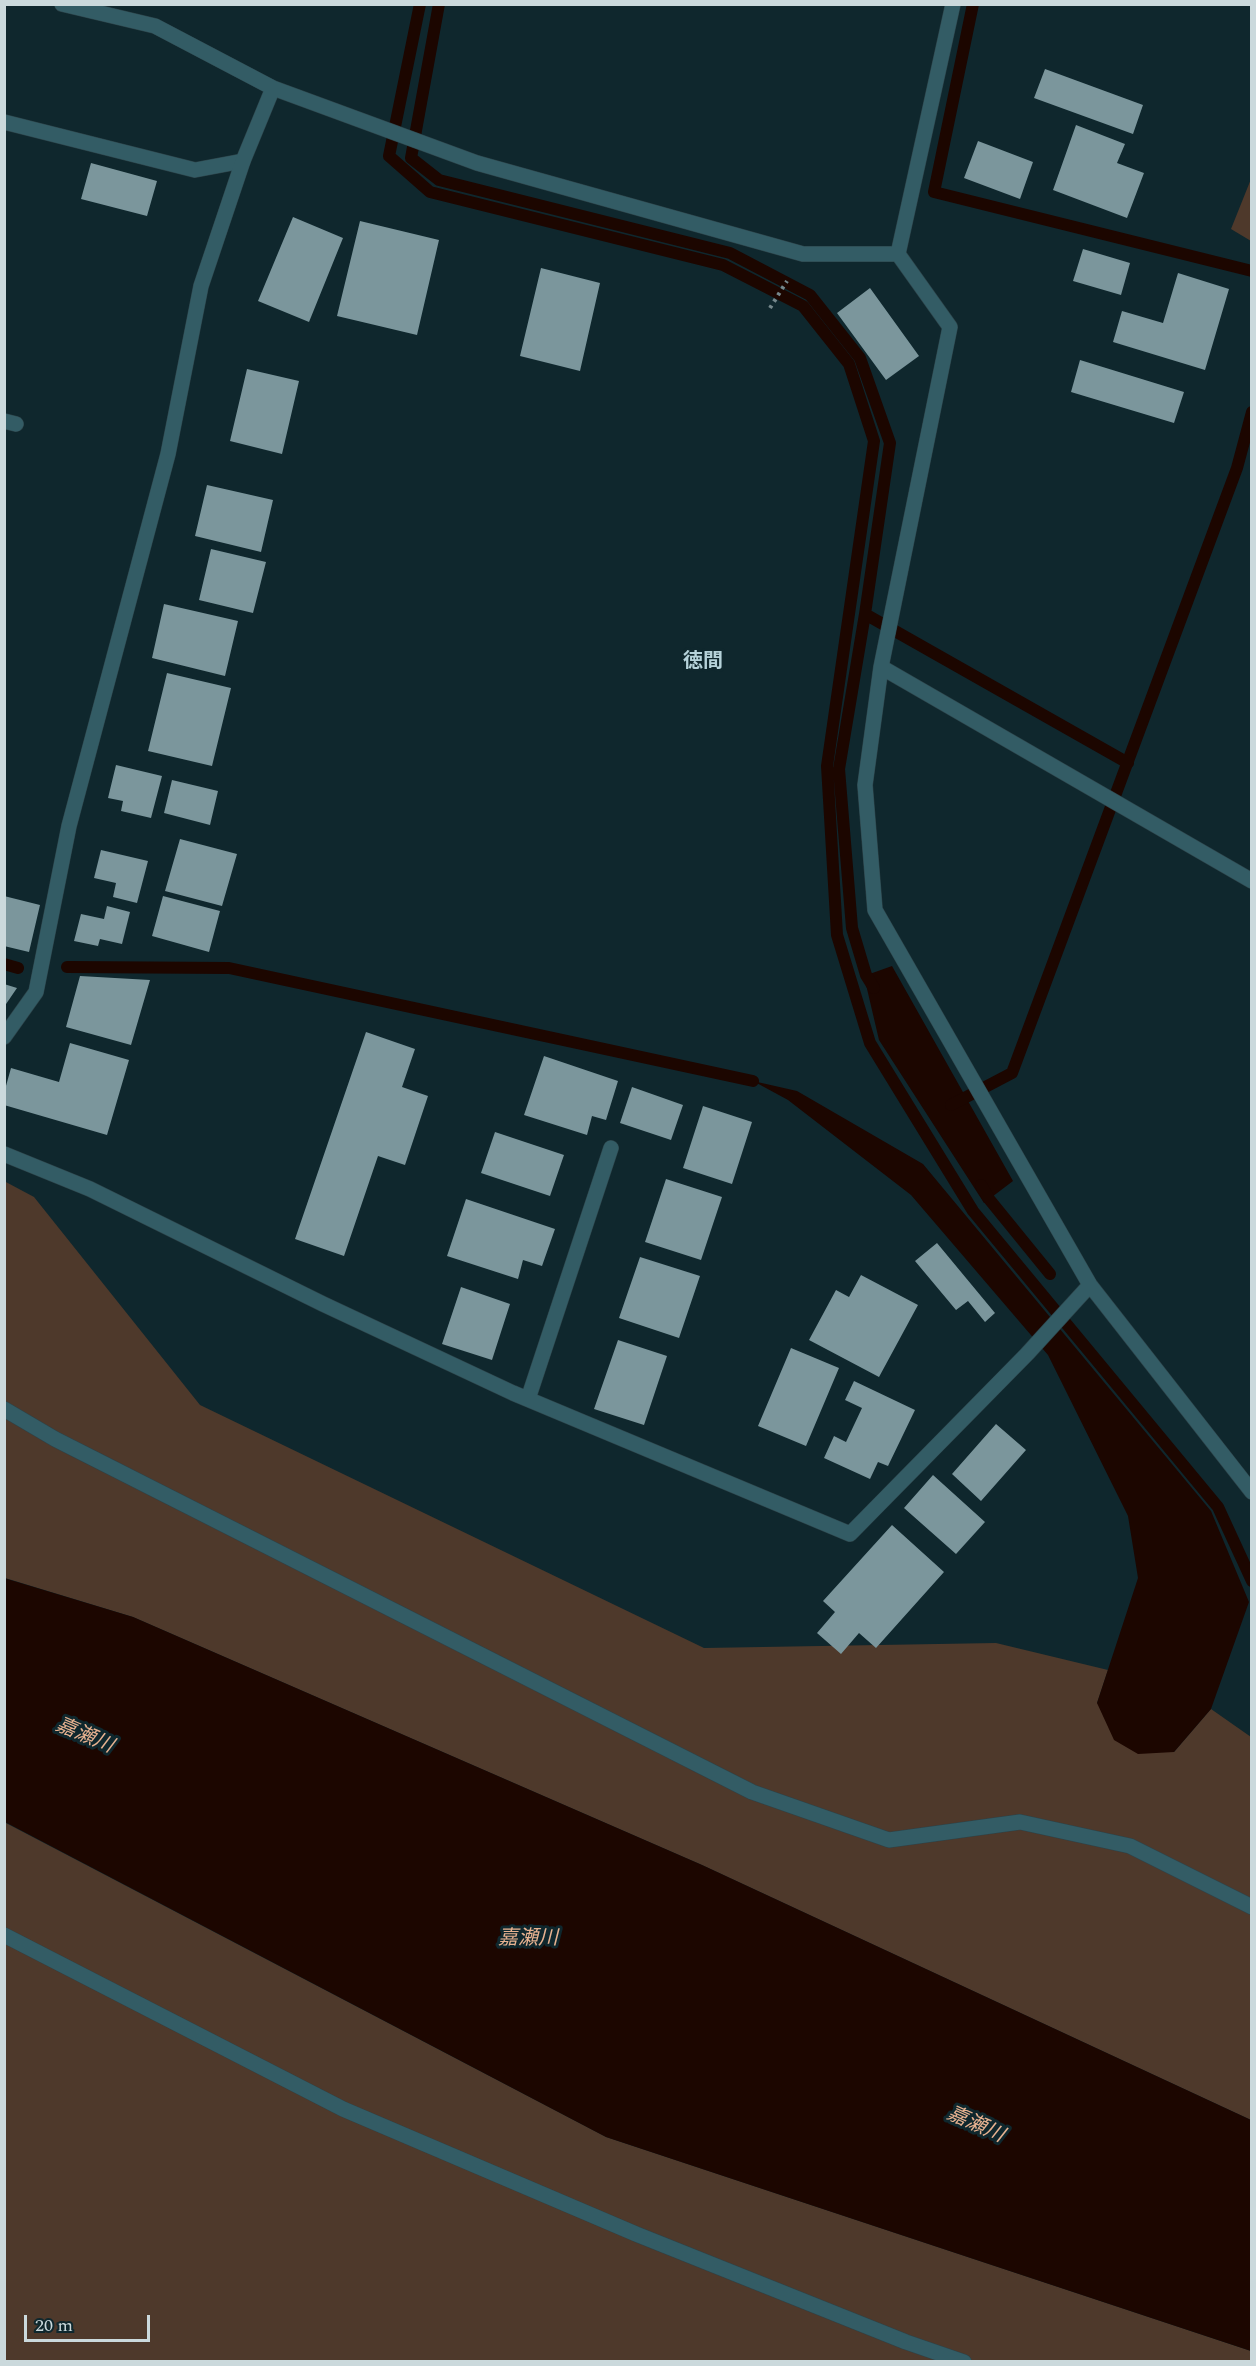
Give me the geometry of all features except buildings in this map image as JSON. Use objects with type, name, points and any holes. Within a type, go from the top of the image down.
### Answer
[{"type":"street","points":[[62,4],[155,26],[273,88],[477,163],[803,254],[898,254]]},
{"type":"street","points":[[953,4],[898,254],[950,327],[880,667],[865,785],[875,910],[1090,1285],[1251,1492]]},
{"type":"street","points":[[4,1037],[36,992],[69,826],[168,454],[201,286],[243,161],[273,88]]},
{"type":"street","points":[[4,122],[195,170],[243,161]]},
{"type":"street","points":[[880,667],[1251,881]]},
{"type":"street","points":[[528,1399],[611,1148]]},
{"type":"street","points":[[4,1154],[90,1189],[323,1304],[528,1399],[849,1534],[1028,1354],[1090,1285]]},
{"type":"street","points":[[4,1409],[66,1445],[752,1792],[889,1840],[1020,1822],[1130,1846],[1251,1907]]},
{"type":"street","points":[[4,1935],[343,2109],[636,2234],[906,2342],[964,2361]]},
{"type":"shaded area","points":[[1251,179],[1251,241],[1231,229]]},
{"type":"shaded area","points":[[4,1181],[34,1197],[200,1405],[704,1648],[996,1643],[1108,1670],[1097,1703],[1174,1752],[1211,1709],[1251,1737],[1251,2120],[702,1865],[133,1617],[5,1578]]},
{"type":"shaded area","points":[[4,1822],[606,2137],[1251,2351],[1251,2361],[5,2361]]},
{"type":"water","points":[[892,966],[1013,1181],[984,1203],[879,1040],[864,976]]},
{"type":"water","points":[[753,1081],[797,1091],[923,1164],[1211,1511],[1249,1602],[1211,1709],[1174,1752],[1138,1754],[1114,1740],[1097,1703],[1138,1578],[1128,1516],[1048,1355],[911,1195],[788,1100]]},
{"type":"water","name":"嘉瀬川","points":[[4,1578],[133,1617],[702,1865],[1251,2120],[1251,2351],[606,2137],[5,1822]]},
{"type":"waterway","points":[[420,4],[389,156],[430,192],[723,265],[803,306],[849,364],[874,441],[827,766],[837,935],[870,1043],[973,1211],[1218,1507],[1252,1581]]},
{"type":"waterway","points":[[439,4],[411,158],[439,180],[730,253],[810,295],[860,358],[890,443],[839,769],[852,928],[866,975],[874,988]]},
{"type":"waterway","points":[[973,4],[934,192],[1252,271]]},
{"type":"waterway","points":[[951,1105],[1012,1073],[1237,468],[1252,412]]},
{"type":"waterway","points":[[865,614],[1128,763]]},
{"type":"waterway","points":[[4,964],[18,968]]},
{"type":"waterway","points":[[67,967],[229,968],[753,1081]]},
{"type":"waterway","points":[[981,1185],[989,1199],[1050,1274]]},
{"type":"district","name":"徳間","points":[[703,663]]}]
